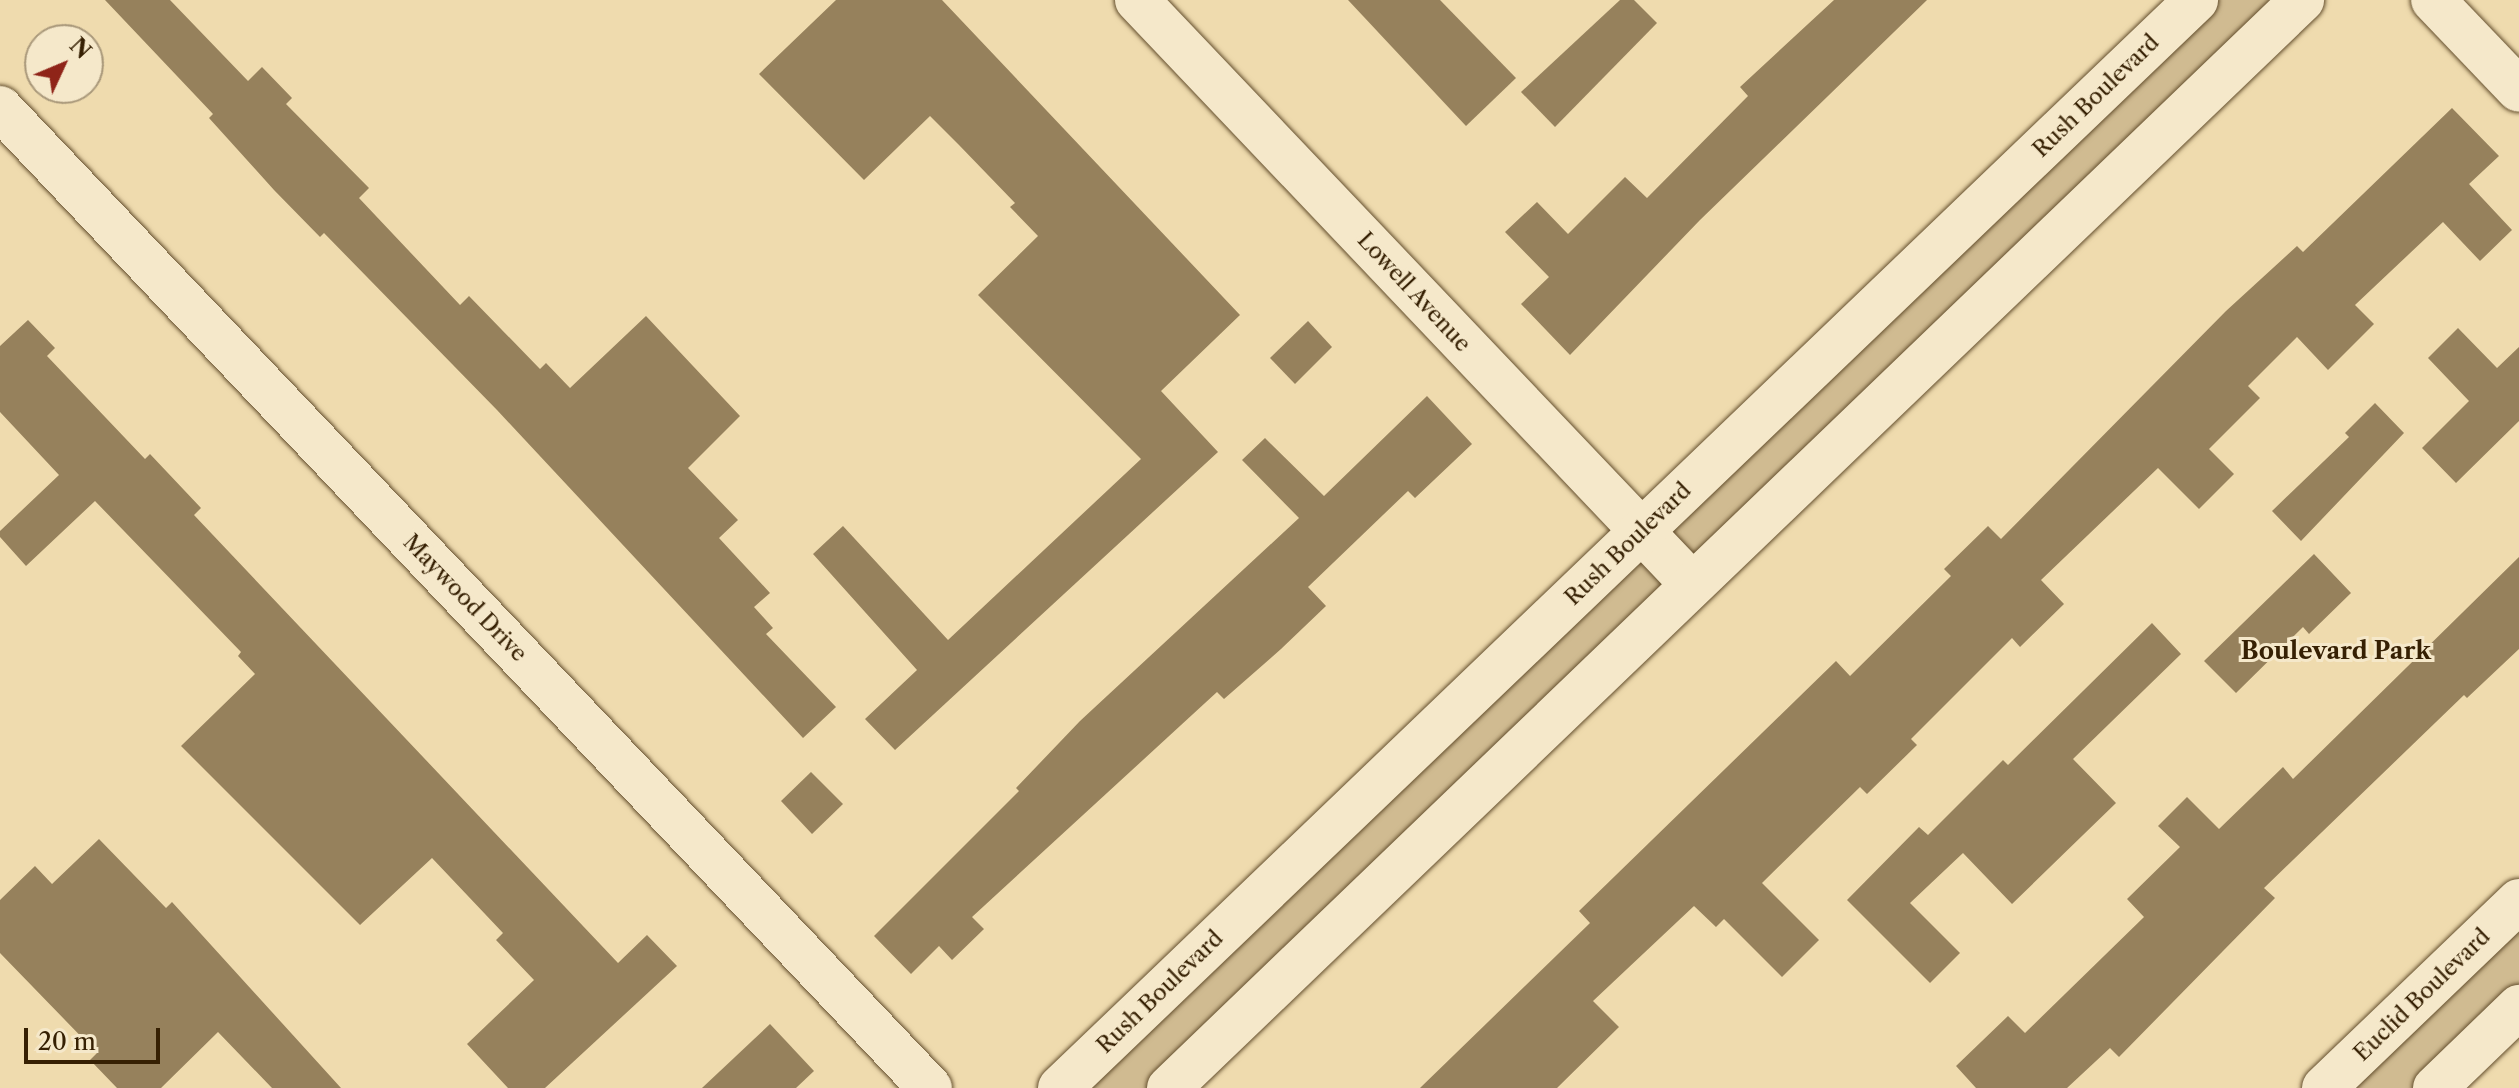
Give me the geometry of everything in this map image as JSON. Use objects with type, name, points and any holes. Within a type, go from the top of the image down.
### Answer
[{"type":"street","name":"Lowell Avenue","points":[[1137,0],[1692,584]]},
{"type":"street","name":"Rush Boulevard","points":[[1060,1088],[2196,0]]},
{"type":"street","points":[[1169,1088],[2302,0]]},
{"type":"street","points":[[2433,0],[2519,90]]},
{"type":"street","name":"Maywood Drive","points":[[0,108],[930,1088]]},
{"type":"street","name":"Euclid Boulevard","points":[[2324,1088],[2519,901]]},
{"type":"street","points":[[2435,1088],[2519,1007]]},
{"type":"shaded area","points":[[2196,0],[2302,0],[1169,1088],[1060,1088]]},
{"type":"shaded area","points":[[2519,901],[2519,1007],[2435,1088],[2324,1088]]},
{"type":"building","points":[[105,0],[170,0],[248,81],[262,67],[292,98],[286,104],[369,188],[359,198],[460,305],[469,296],[540,369],[546,363],[570,388],[646,316],[740,416],[688,468],[738,520],[719,538],[770,593],[754,607],[773,628],[766,634],[836,707],[803,738],[497,410],[324,233],[320,237],[274,190],[209,118],[213,114]]},
{"type":"building","points":[[836,0],[942,0],[1240,315],[1161,391],[1218,452],[895,750],[865,719],[917,670],[813,554],[843,526],[948,640],[1141,459],[978,295],[1038,236],[1010,207],[1015,203],[959,145],[930,116],[864,180],[759,74]]},
{"type":"building","points":[[1348,0],[1440,0],[1516,78],[1466,126]]},
{"type":"building","points":[[1620,0],[1634,0],[1657,23],[1555,127],[1521,92]]},
{"type":"building","points":[[1834,0],[1927,0],[1700,220],[1570,355],[1521,304],[1549,277],[1505,232],[1537,202],[1568,234],[1625,177],[1647,198],[1748,96],[1740,87]]},
{"type":"building","points":[[2452,108],[2499,156],[2469,184],[2512,230],[2480,261],[2443,222],[2355,305],[2374,324],[2328,370],[2297,337],[2248,386],[2260,398],[2209,449],[2234,474],[2199,509],[2158,468],[2041,580],[2064,604],[2020,647],[2012,638],[1911,739],[1917,745],[1867,794],[1860,787],[1762,883],[1819,940],[1782,977],[1724,919],[1716,927],[1694,906],[1593,1001],[1619,1027],[1557,1088],[1420,1088],[1590,923],[1579,911],[1836,661],[1850,676],[1951,576],[1944,569],[1988,526],[2001,539],[2226,311],[2297,246],[2303,252]]},
{"type":"building","points":[[28,320],[55,348],[47,356],[145,459],[150,454],[201,508],[194,515],[618,963],[647,935],[677,966],[545,1088],[508,1088],[467,1044],[534,980],[496,940],[503,933],[432,858],[360,925],[181,746],[255,674],[238,656],[241,652],[95,501],[26,566],[0,537],[0,531],[59,475],[0,412],[0,346]]},
{"type":"building","points":[[1308,321],[1332,347],[1295,384],[1270,358]]},
{"type":"building","points":[[2458,328],[2497,368],[2519,347],[2519,421],[2456,483],[2422,448],[2469,401],[2428,358]]},
{"type":"building","points":[[1427,396],[1472,444],[1415,498],[1408,491],[1308,587],[1326,606],[1281,649],[1224,699],[1217,692],[972,917],[984,929],[952,960],[939,946],[911,974],[874,936],[1019,791],[1016,788],[1080,721],[1299,518],[1242,460],[1265,438],[1324,496]]},
{"type":"building","points":[[2375,403],[2404,433],[2301,541],[2272,511],[2349,437],[2345,433]]},
{"type":"building","points":[[2314,554],[2351,593],[2309,634],[2303,627],[2236,693],[2204,661]]},
{"type":"building","points":[[2519,557],[2519,649],[2467,698],[2464,695],[2264,888],[2275,898],[2119,1057],[2110,1048],[2067,1088],[1976,1088],[1956,1066],[2008,1016],[2025,1033],[2144,917],[2127,899],[2180,847],[2158,826],[2187,797],[2219,829],[2283,767],[2293,779]]},
{"type":"building","points":[[2152,623],[2181,654],[2073,759],[2116,803],[2012,904],[1963,853],[1910,903],[1960,953],[1930,983],[1847,900],[1919,827],[1928,835],[2003,760],[2008,765]]},
{"type":"building","points":[[811,772],[843,804],[812,834],[781,801]]},
{"type":"building","points":[[99,839],[166,908],[172,902],[341,1088],[272,1088],[218,1032],[161,1088],[117,1088],[90,1060],[97,1053],[0,953],[0,900],[35,866],[52,884]]},
{"type":"building","points":[[770,1024],[814,1071],[796,1088],[702,1088]]},
{"type":"district","name":"Boulevard Park","points":[[2336,651]]}]
